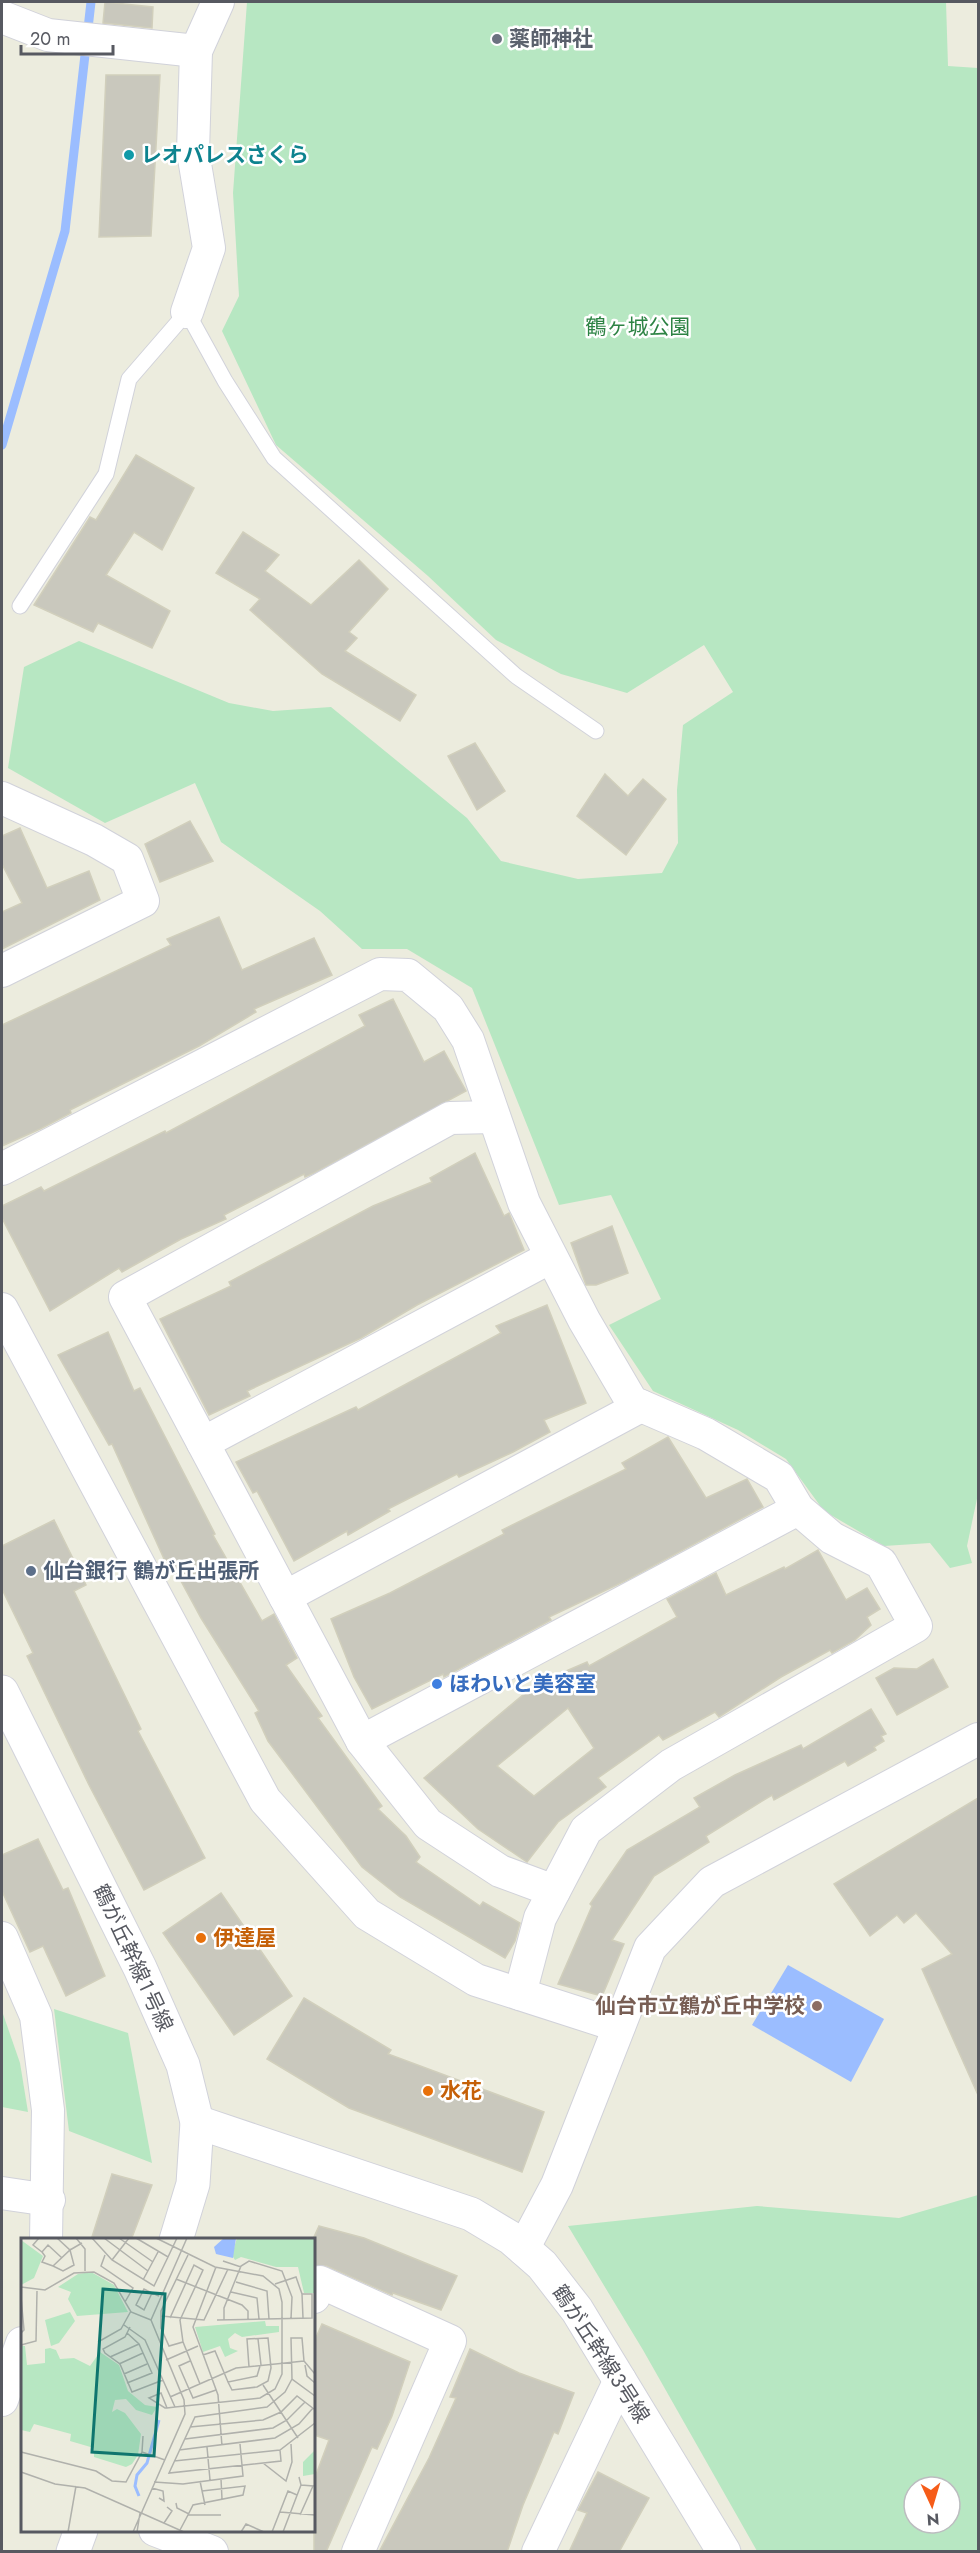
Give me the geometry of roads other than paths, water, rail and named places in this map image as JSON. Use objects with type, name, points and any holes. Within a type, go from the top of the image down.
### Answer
[{"type":"street","points":[[187,312],[209,248],[192,152],[196,51],[218,2]]},
{"type":"street","points":[[2,17],[48,35],[196,51]]},
{"type":"street","points":[[2,798],[94,840],[127,859],[143,901],[2,971]]},
{"type":"street","points":[[2,1169],[380,974],[408,975],[448,1008],[468,1040],[524,1203],[584,1320],[632,1402],[706,1434],[779,1477],[798,1509],[832,1538],[881,1563],[916,1626],[671,1765],[586,1830],[540,1918],[520,1994]]},
{"type":"street","points":[[494,1118],[450,1118],[125,1297],[363,1741],[428,1824],[500,1871],[554,1891]]},
{"type":"street","points":[[203,1443],[551,1257]]},
{"type":"street","points":[[2,1308],[194,1671],[265,1800],[367,1914],[476,1980],[619,2026]]},
{"type":"street","points":[[285,1597],[641,1406]]},
{"type":"street","points":[[363,1741],[798,1509]]},
{"type":"street","name":"鶴が丘幹線１号線","points":[[2,1692],[140,1968],[183,2065],[197,2122],[194,2184],[177,2238]]},
{"type":"street","points":[[524,2249],[557,2185],[650,1948],[712,1882],[978,1739]]},
{"type":"street","points":[[2,1938],[36,2016],[48,2110],[49,2200],[46,2238]]},
{"type":"street","name":"鶴が丘幹線３号線","points":[[197,2122],[471,2214],[511,2238],[542,2265],[577,2310],[724,2552]]},
{"type":"street","points":[[2,2193],[49,2200]]},
{"type":"street","points":[[315,2294],[320,2282],[450,2341],[358,2552]]},
{"type":"street","points":[[2,2400],[21,2346]]},
{"type":"street","points":[[538,2552],[620,2380]]},
{"type":"street","points":[[73,2552],[80,2532]]},
{"type":"street","points":[[163,2532],[209,2544]]},
{"type":"lane","points":[[20,606],[106,474],[129,379],[187,312],[225,381],[274,458],[516,676],[596,730]]},
{"type":"water","points":[[788,1965],[884,2019],[851,2082],[752,2025]]},
{"type":"waterway","points":[[2,445],[65,231],[91,2]]},
{"type":"place","name":"薬師神社","points":[[497,39]]},
{"type":"place","name":"レオパレスさくら","points":[[129,155]]},
{"type":"place","name":"仙台銀行 鶴が丘出張所","points":[[31,1571]]},
{"type":"place","name":"ほわいと美容室","points":[[437,1684]]},
{"type":"place","name":"伊達屋","points":[[201,1938]]},
{"type":"place","name":"仙台市立鶴が丘中学校","points":[[817,2006]]},
{"type":"place","name":"水花","points":[[428,2091]]},
{"type":"park label","name":"鶴ヶ城公園","points":[[638,327]]}]
